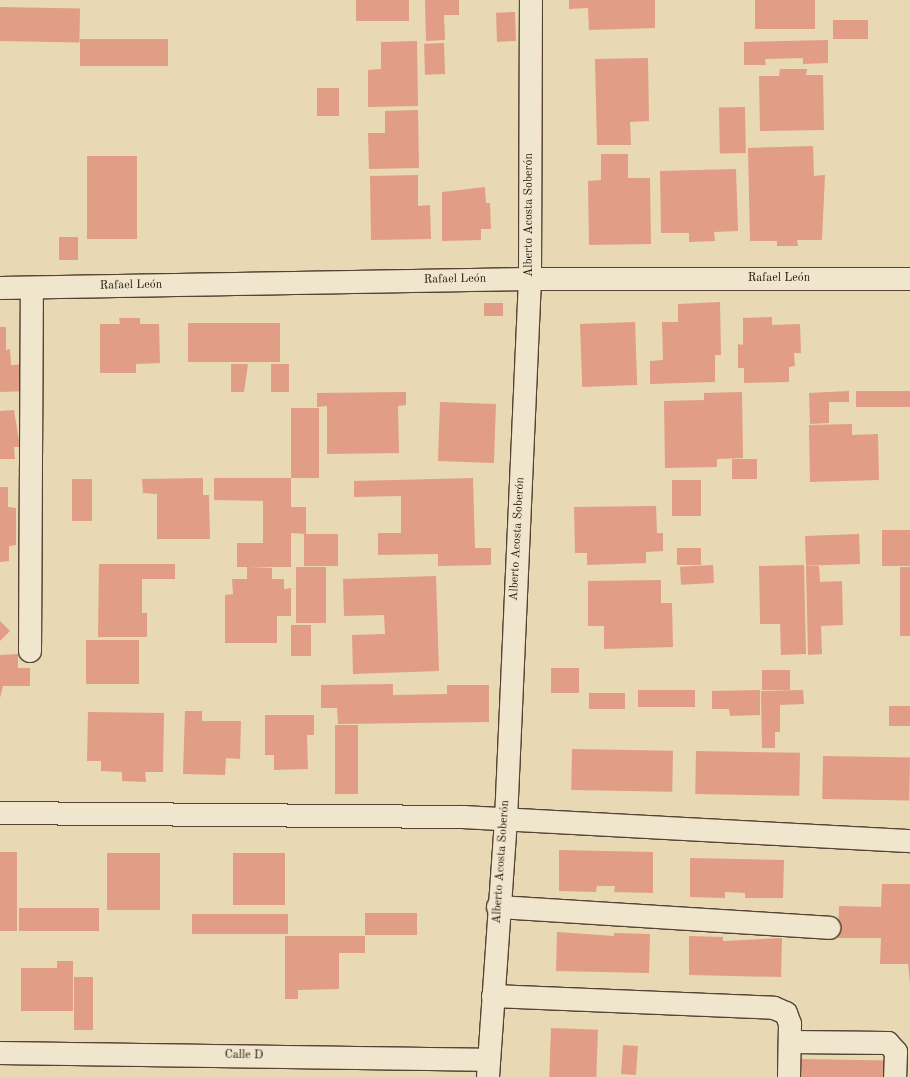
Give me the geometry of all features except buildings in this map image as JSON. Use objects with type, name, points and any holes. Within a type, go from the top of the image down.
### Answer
[{"type":"street","name":"Alberto Acosta Soberón","points":[[489,1068],[498,907],[506,820],[530,279],[531,0]]},
{"type":"street","name":"Rafael León","points":[[0,288],[530,279],[910,279]]},
{"type":"street","points":[[30,651],[32,288]]},
{"type":"street","points":[[0,812],[506,820],[910,841]]},
{"type":"street","points":[[498,907],[829,928]]},
{"type":"street","points":[[493,996],[774,1008],[786,1013],[791,1042],[789,1077]]},
{"type":"street","points":[[791,1042],[888,1043],[896,1052],[895,1077]]},
{"type":"street","name":"Calle D","points":[[0,1053],[489,1068]]}]
